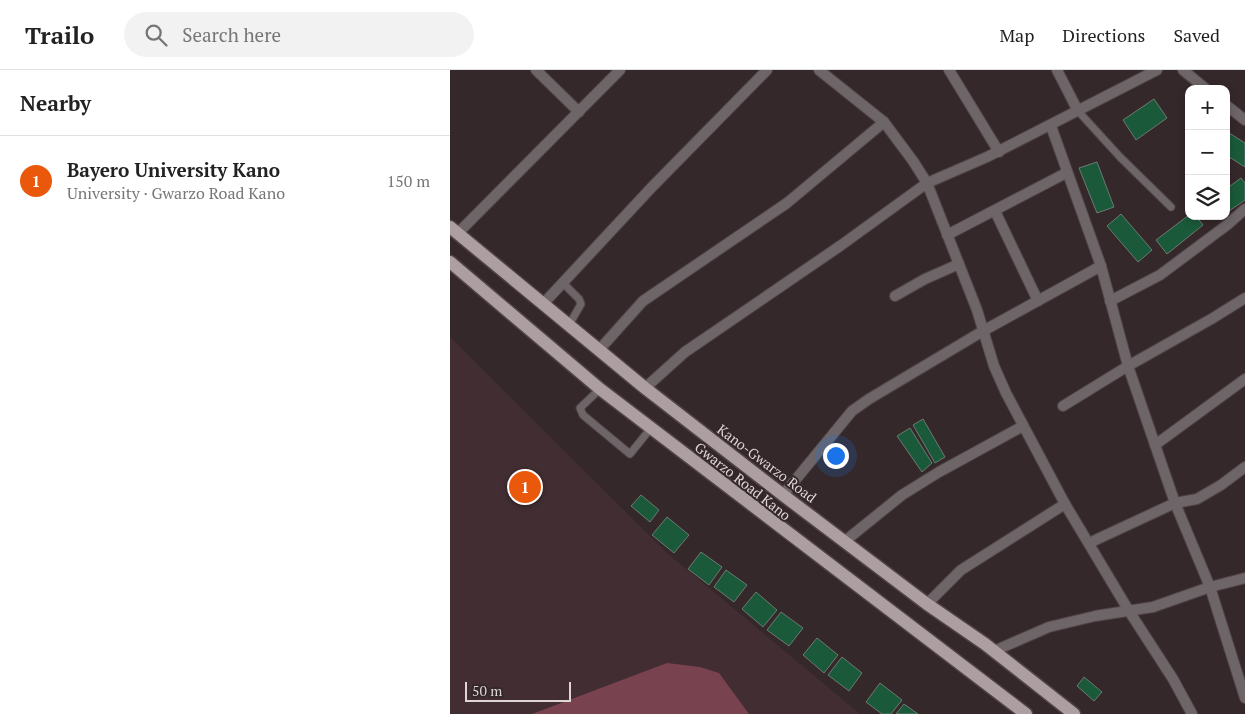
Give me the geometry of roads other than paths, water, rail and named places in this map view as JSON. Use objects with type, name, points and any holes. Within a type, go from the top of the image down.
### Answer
[{"type":"main road","name":"Kano-Gwarzo Road","points":[[454,230],[644,388],[782,495],[927,604],[994,651],[1074,714]]},
{"type":"main road","name":"Gwarzo Road Kano","points":[[450,262],[600,389],[1026,714]]},
{"type":"street","points":[[536,70],[579,112]]},
{"type":"street","points":[[454,230],[579,112],[620,70]]},
{"type":"street","points":[[543,304],[652,187],[767,70]]},
{"type":"street","points":[[819,70],[884,122],[913,160],[927,183],[959,264],[994,366],[1022,426],[1065,504],[1129,611],[1173,679],[1192,714]]},
{"type":"street","points":[[949,70],[999,152]]},
{"type":"street","points":[[1057,70],[1078,111]]},
{"type":"street","points":[[644,388],[685,352],[840,246],[927,183],[999,152],[1157,70]]},
{"type":"street","points":[[1183,70],[1201,85]]},
{"type":"street","points":[[1230,108],[1245,120]]},
{"type":"street","points":[[599,350],[643,301],[787,203],[884,122]]},
{"type":"street","points":[[1050,126],[1101,266],[1128,366],[1175,503],[1210,588],[1245,698]]},
{"type":"street","points":[[947,235],[1066,173]]},
{"type":"street","points":[[1110,301],[1160,275],[1245,210]]},
{"type":"street","points":[[995,211],[1038,301]]},
{"type":"street","points":[[895,296],[925,279],[959,264]]},
{"type":"street","points":[[782,495],[852,411],[869,398],[983,331],[1101,266]]},
{"type":"street","points":[[1063,406],[1245,298]]},
{"type":"street","points":[[1155,445],[1245,379]]},
{"type":"street","points":[[845,541],[902,495],[1022,426]]},
{"type":"street","points":[[1089,543],[1175,503],[1197,499],[1222,485],[1245,467]]},
{"type":"street","points":[[927,604],[961,570],[1065,504]]},
{"type":"street","points":[[994,651],[1049,627],[1094,616],[1153,607],[1245,578]]},
{"type":"lane","points":[[1078,111],[1171,207]]},
{"type":"lane","points":[[562,282],[579,299],[581,304],[569,324]]},
{"type":"lane","points":[[600,389],[580,408],[583,416],[630,454],[650,428]]},
{"type":"place","name":"Bayero University Kano","points":[[525,487]]}]
